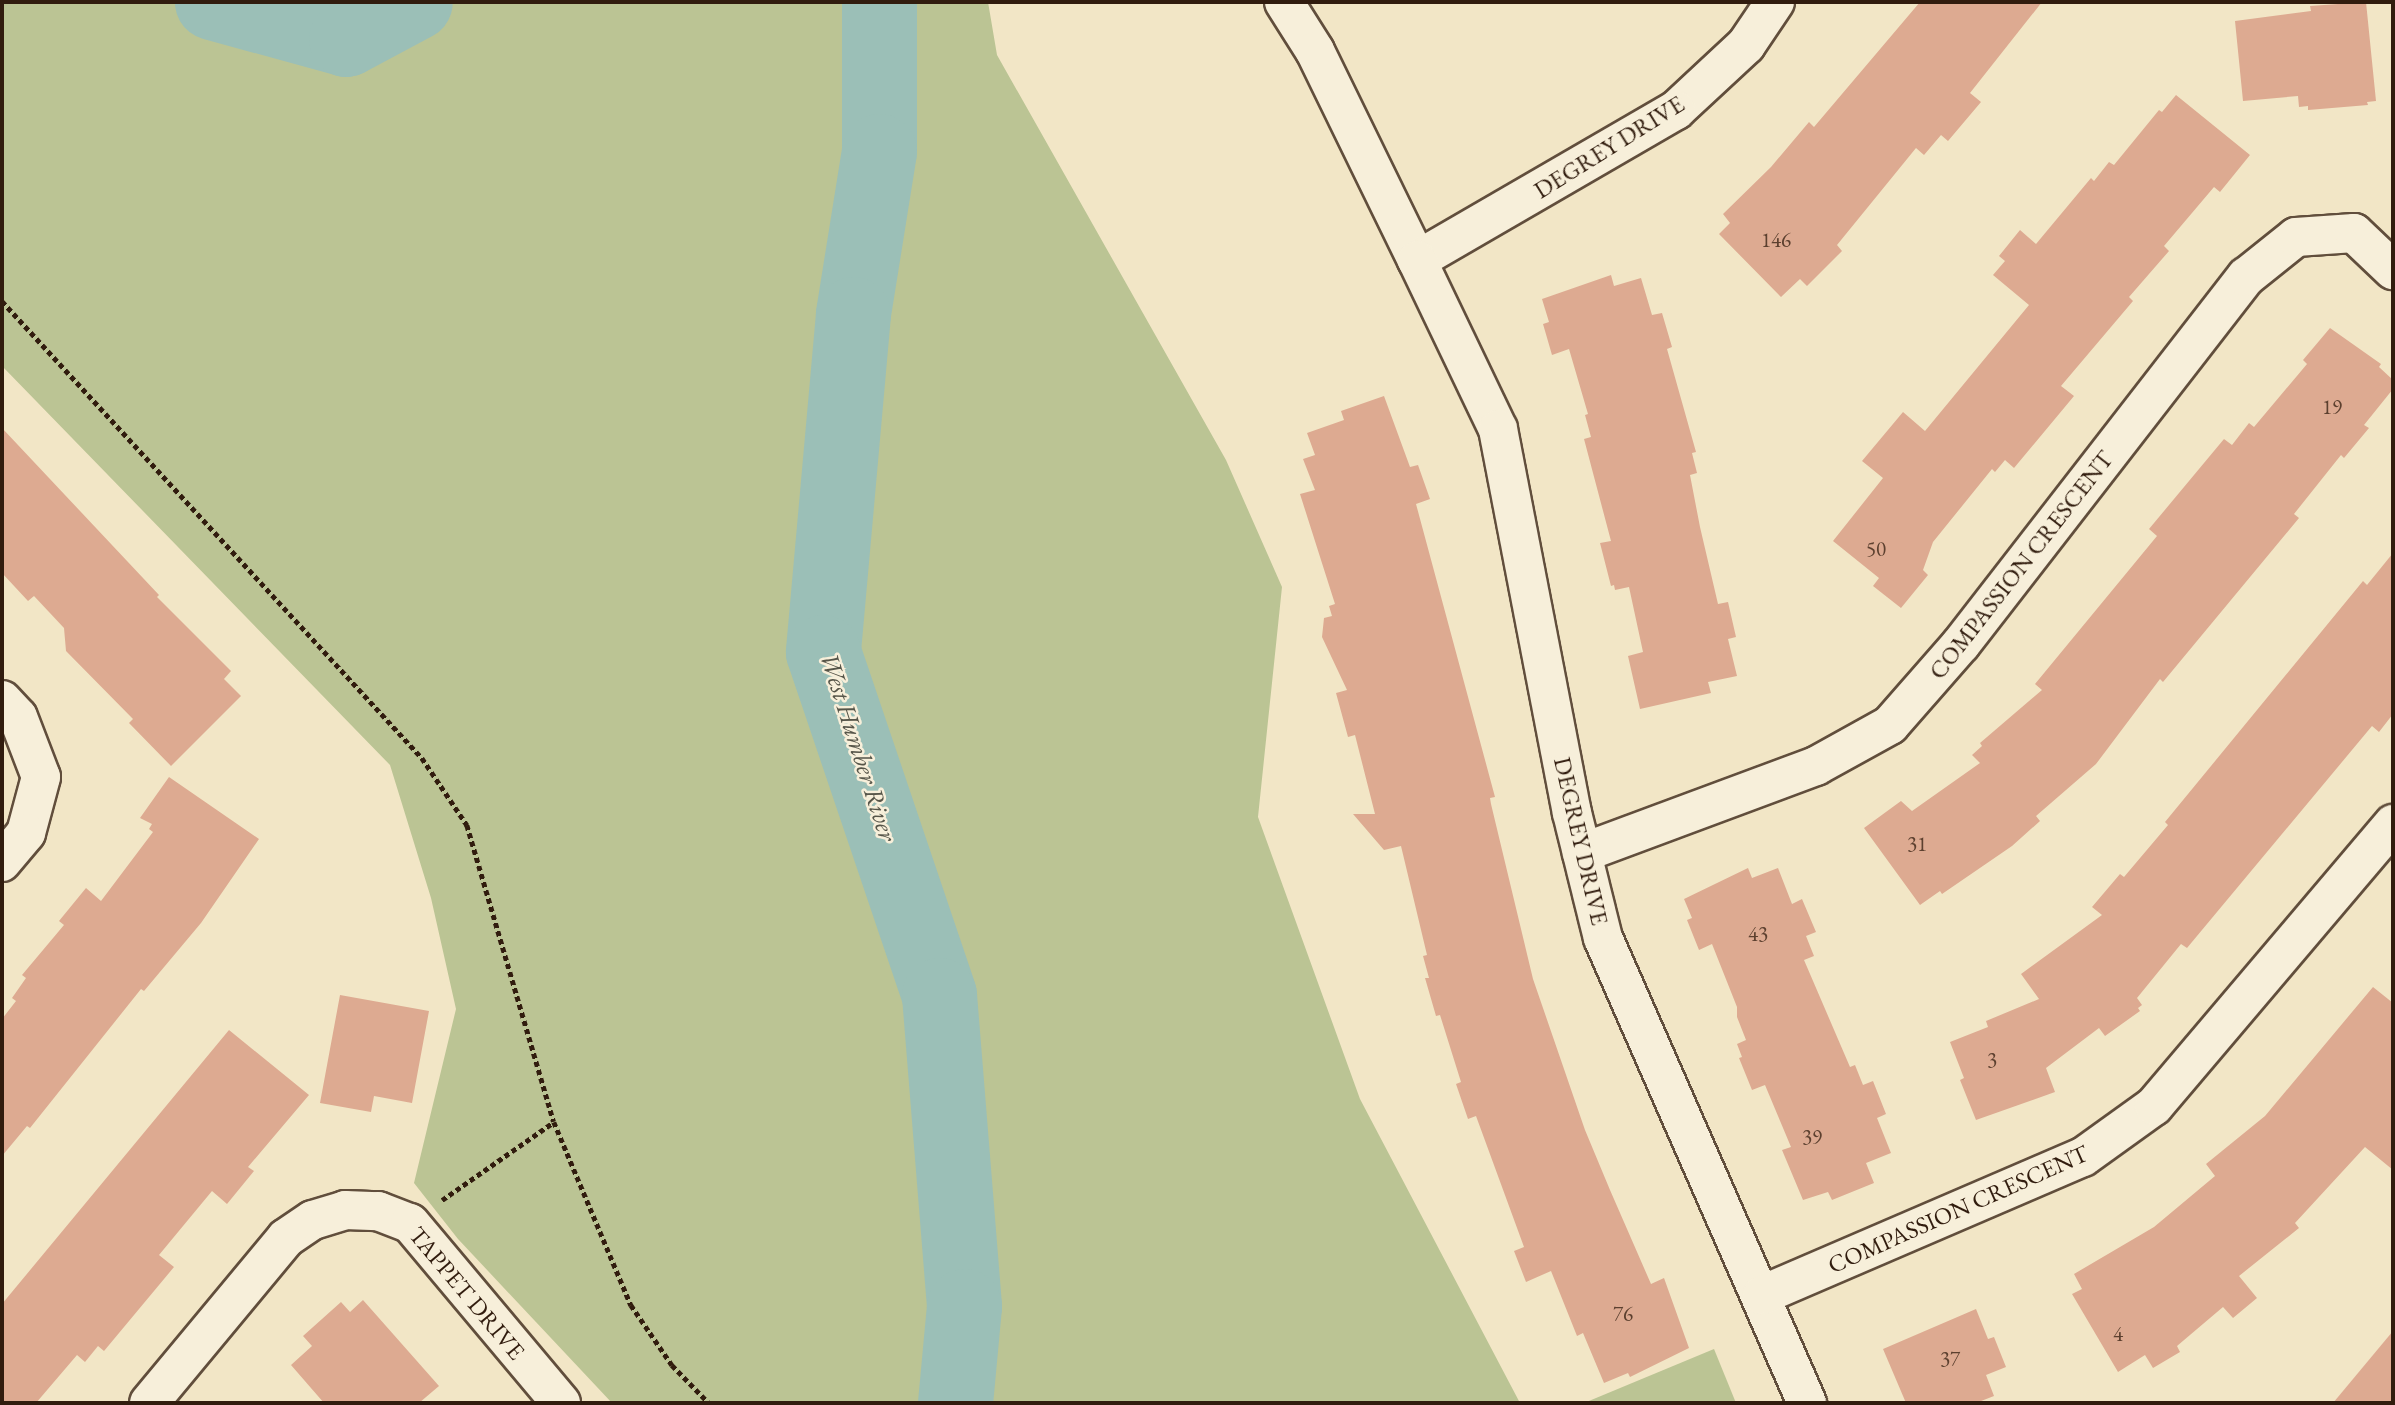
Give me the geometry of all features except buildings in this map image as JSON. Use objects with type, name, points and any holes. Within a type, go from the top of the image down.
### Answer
[{"type":"street","name":"DEGREY DRIVE","points":[[1284,2],[1315,51],[1498,429],[1582,853],[1603,937],[1807,1403]]},
{"type":"street","name":"DEGREY DRIVE","points":[[1417,260],[1676,110],[1746,45],[1775,2]]},
{"type":"street","name":"COMPASSION CRESCENT","points":[[1582,853],[1816,766],[1891,725],[1961,644],[2246,277],[2296,236],[2354,233],[2393,270]]},
{"type":"street","points":[[2,700],[18,717],[41,777],[26,833],[2,862]]},
{"type":"street","name":"COMPASSION CRESCENT","points":[[1762,1295],[2083,1157],[2154,1106],[2393,824]]},
{"type":"street","name":"TAPPET DRIVE","points":[[149,1403],[286,1238],[313,1220],[345,1210],[378,1211],[410,1223],[561,1403]]},
{"type":"path","points":[[2,301],[422,758],[467,825],[554,1122],[631,1305],[672,1366],[709,1403]]},
{"type":"path","points":[[410,1223],[554,1122]]},
{"type":"green space","points":[[2,2],[988,2],[997,55],[1226,460],[1282,587],[1258,817],[1360,1099],[1520,1403],[612,1403],[458,1239],[414,1183],[456,1009],[431,898],[390,765],[2,366]]},
{"type":"green space","points":[[1714,1349],[1736,1403],[1584,1403]]},
{"type":"waterway","name":"West Humber River","points":[[212,2],[346,39],[415,2]]},
{"type":"waterway","name":"West Humber River","points":[[879,2],[879,151],[853,314],[823,652],[939,995],[964,1306],[955,1403]]}]
